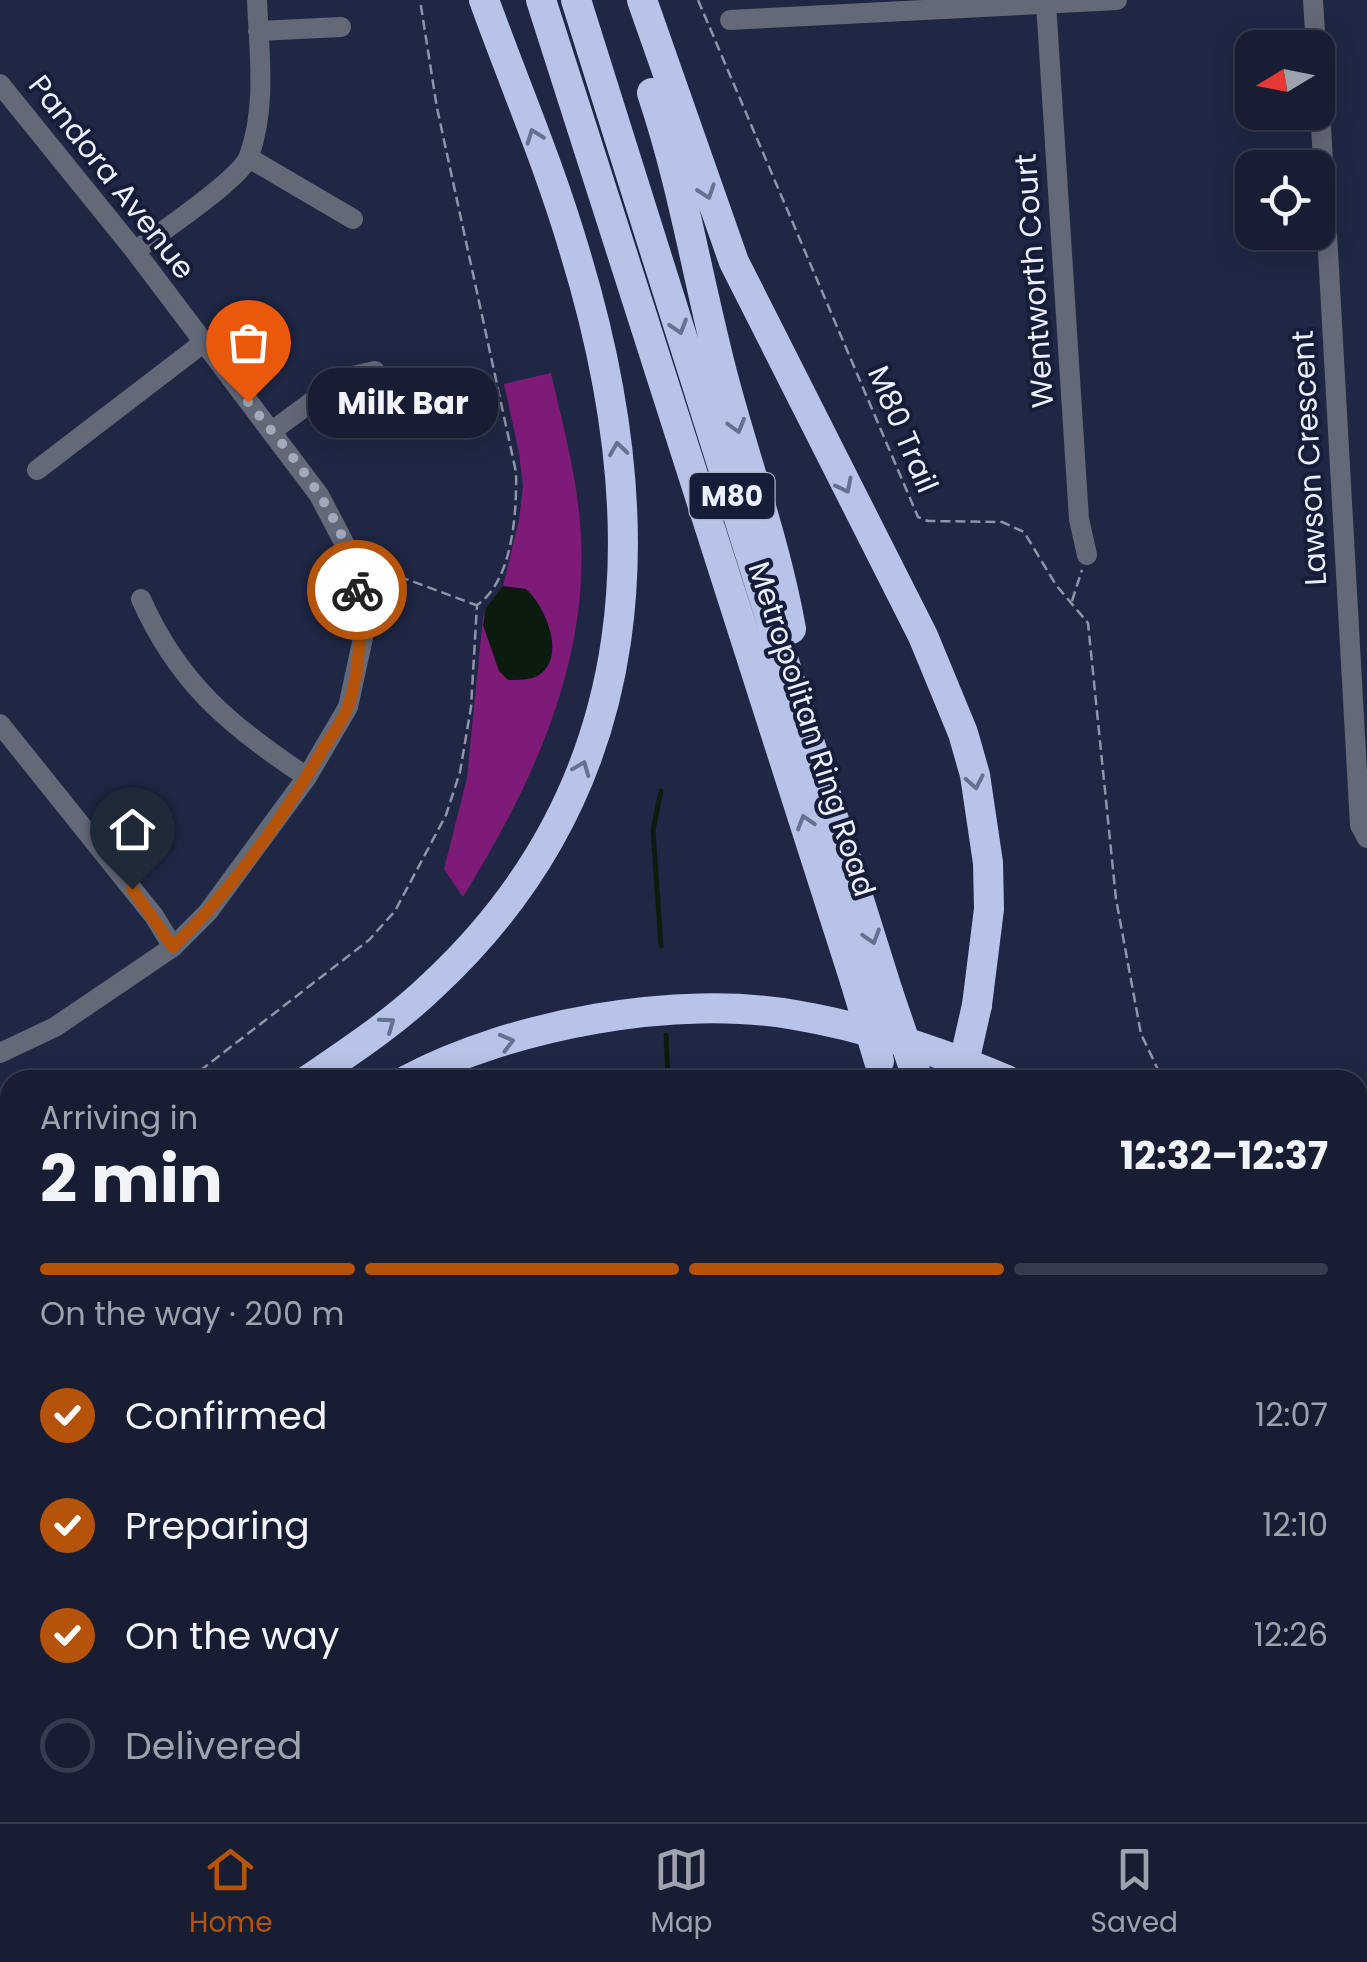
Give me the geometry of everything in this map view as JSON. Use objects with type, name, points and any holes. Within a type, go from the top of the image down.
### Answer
[{"type":"highway","name":"Metropolitan Ring Road","points":[[540,0],[882,1070]]},
{"type":"highway","name":"Metropolitan Ring Road","points":[[576,0],[915,1070]]},
{"type":"highway","points":[[620,0],[673,159],[724,383],[781,576],[812,746]]},
{"type":"highway","points":[[642,0],[734,262],[923,636],[962,734],[974,775],[988,863],[989,909],[977,1005],[962,1070]]},
{"type":"highway","points":[[322,1070],[403,1013],[437,982],[468,950],[532,867],[592,745],[619,638],[625,526],[604,368],[574,248],[488,6]]},
{"type":"highway","points":[[432,1070],[486,1048],[570,1026],[633,1015],[728,1008],[796,1015],[887,1038],[978,1070]]},
{"type":"street","points":[[134,251],[221,186],[249,158],[261,106],[256,0]]},
{"type":"street","points":[[730,20],[1117,0]]},
{"type":"street","points":[[1313,0],[1315,30]]},
{"type":"street","name":"Wentworth Court","points":[[1046,3],[1079,519],[1087,555]]},
{"type":"street","points":[[258,31],[341,27]]},
{"type":"street","name":"Pandora Avenue","points":[[0,84],[134,251],[319,495],[354,560],[362,638],[348,707],[307,777],[208,912],[173,947],[55,1028],[0,1053]]},
{"type":"street","name":"Lawson Crescent","points":[[1321,130],[1360,825],[1367,838]]},
{"type":"street","points":[[249,158],[353,219]]},
{"type":"street","points":[[37,470],[202,343]]},
{"type":"street","points":[[272,430],[344,378],[375,371]]},
{"type":"street","points":[[141,599],[162,647],[218,712],[307,777]]},
{"type":"street","points":[[0,724],[154,916],[173,947]]},
{"type":"path","points":[[201,1070],[369,940],[395,911],[446,815],[460,772],[471,707],[477,605],[490,594],[500,574],[515,507],[516,472],[443,136],[420,0]]},
{"type":"path","name":"M80 Trail","points":[[698,0],[918,517],[1014,526],[1032,540],[1070,602],[1088,623],[1116,900],[1141,1034],[1159,1070]]},
{"type":"path","points":[[1070,602],[1087,555]]},
{"type":"path","points":[[354,560],[460,602],[477,605]]},
{"type":"shaded area","points":[[551,373],[580,523],[581,574],[576,623],[566,672],[534,766],[463,897],[444,869],[467,778],[483,617],[503,586],[523,486],[504,384]]},
{"type":"shaded area","points":[[503,586],[526,589],[540,607],[550,631],[551,656],[547,667],[532,678],[508,680],[499,671],[483,625],[486,608]]},
{"type":"waterway","points":[[661,791],[653,830],[661,946]]},
{"type":"waterway","points":[[666,1035],[668,1070]]},
{"type":"way so far","points":[[248,402],[319,495],[354,560],[357,590]]},
{"type":"place","name":"Milk Bar","points":[[248,402]]},
{"type":"route","points":[[132,889],[173,947],[208,912],[242,868],[307,777],[348,707],[362,638],[357,590]]}]
